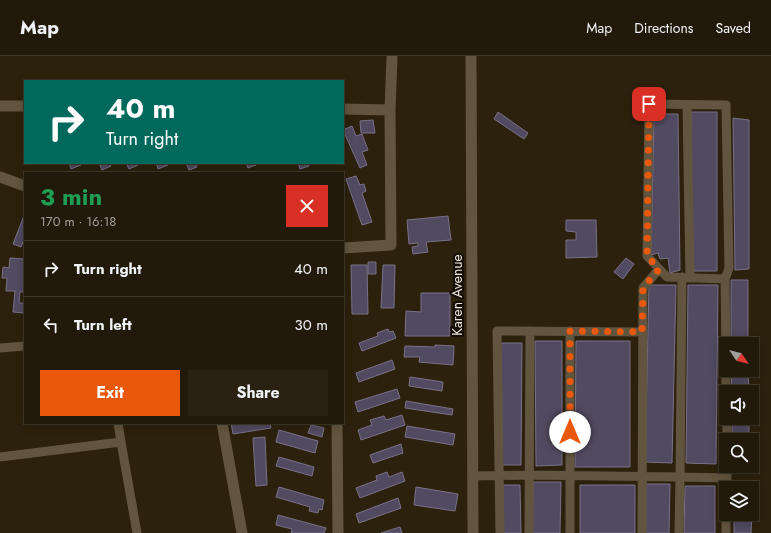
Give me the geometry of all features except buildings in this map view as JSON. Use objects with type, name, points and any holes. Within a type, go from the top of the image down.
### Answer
[{"type":"street","name":"Karen Avenue","points":[[471,56],[473,533]]},
{"type":"street","points":[[344,248],[391,246],[390,110],[392,58]]},
{"type":"street","points":[[0,106],[24,106]]},
{"type":"street","points":[[344,109],[390,110]]},
{"type":"street","points":[[0,177],[24,186]]},
{"type":"street","points":[[222,424],[242,533]]},
{"type":"street","points":[[337,424],[338,533]]},
{"type":"lane","points":[[725,279],[667,276],[647,256],[649,104],[726,105],[729,268],[725,279],[726,337]]},
{"type":"lane","points":[[679,533],[686,277],[687,105]]},
{"type":"lane","points":[[642,533],[643,288],[659,269]]},
{"type":"lane","points":[[500,533],[497,331],[642,332]]},
{"type":"lane","points":[[529,533],[530,331]]},
{"type":"lane","points":[[570,331],[570,533]]},
{"type":"lane","points":[[0,348],[24,346]]},
{"type":"lane","points":[[118,424],[137,533]]},
{"type":"lane","points":[[0,457],[121,442]]},
{"type":"lane","points":[[473,476],[530,474],[727,478],[727,473]]},
{"type":"lane","points":[[726,521],[726,533]]},
{"type":"route","points":[[570,432],[570,331],[642,332],[643,288],[659,269],[647,256],[649,104]]}]
